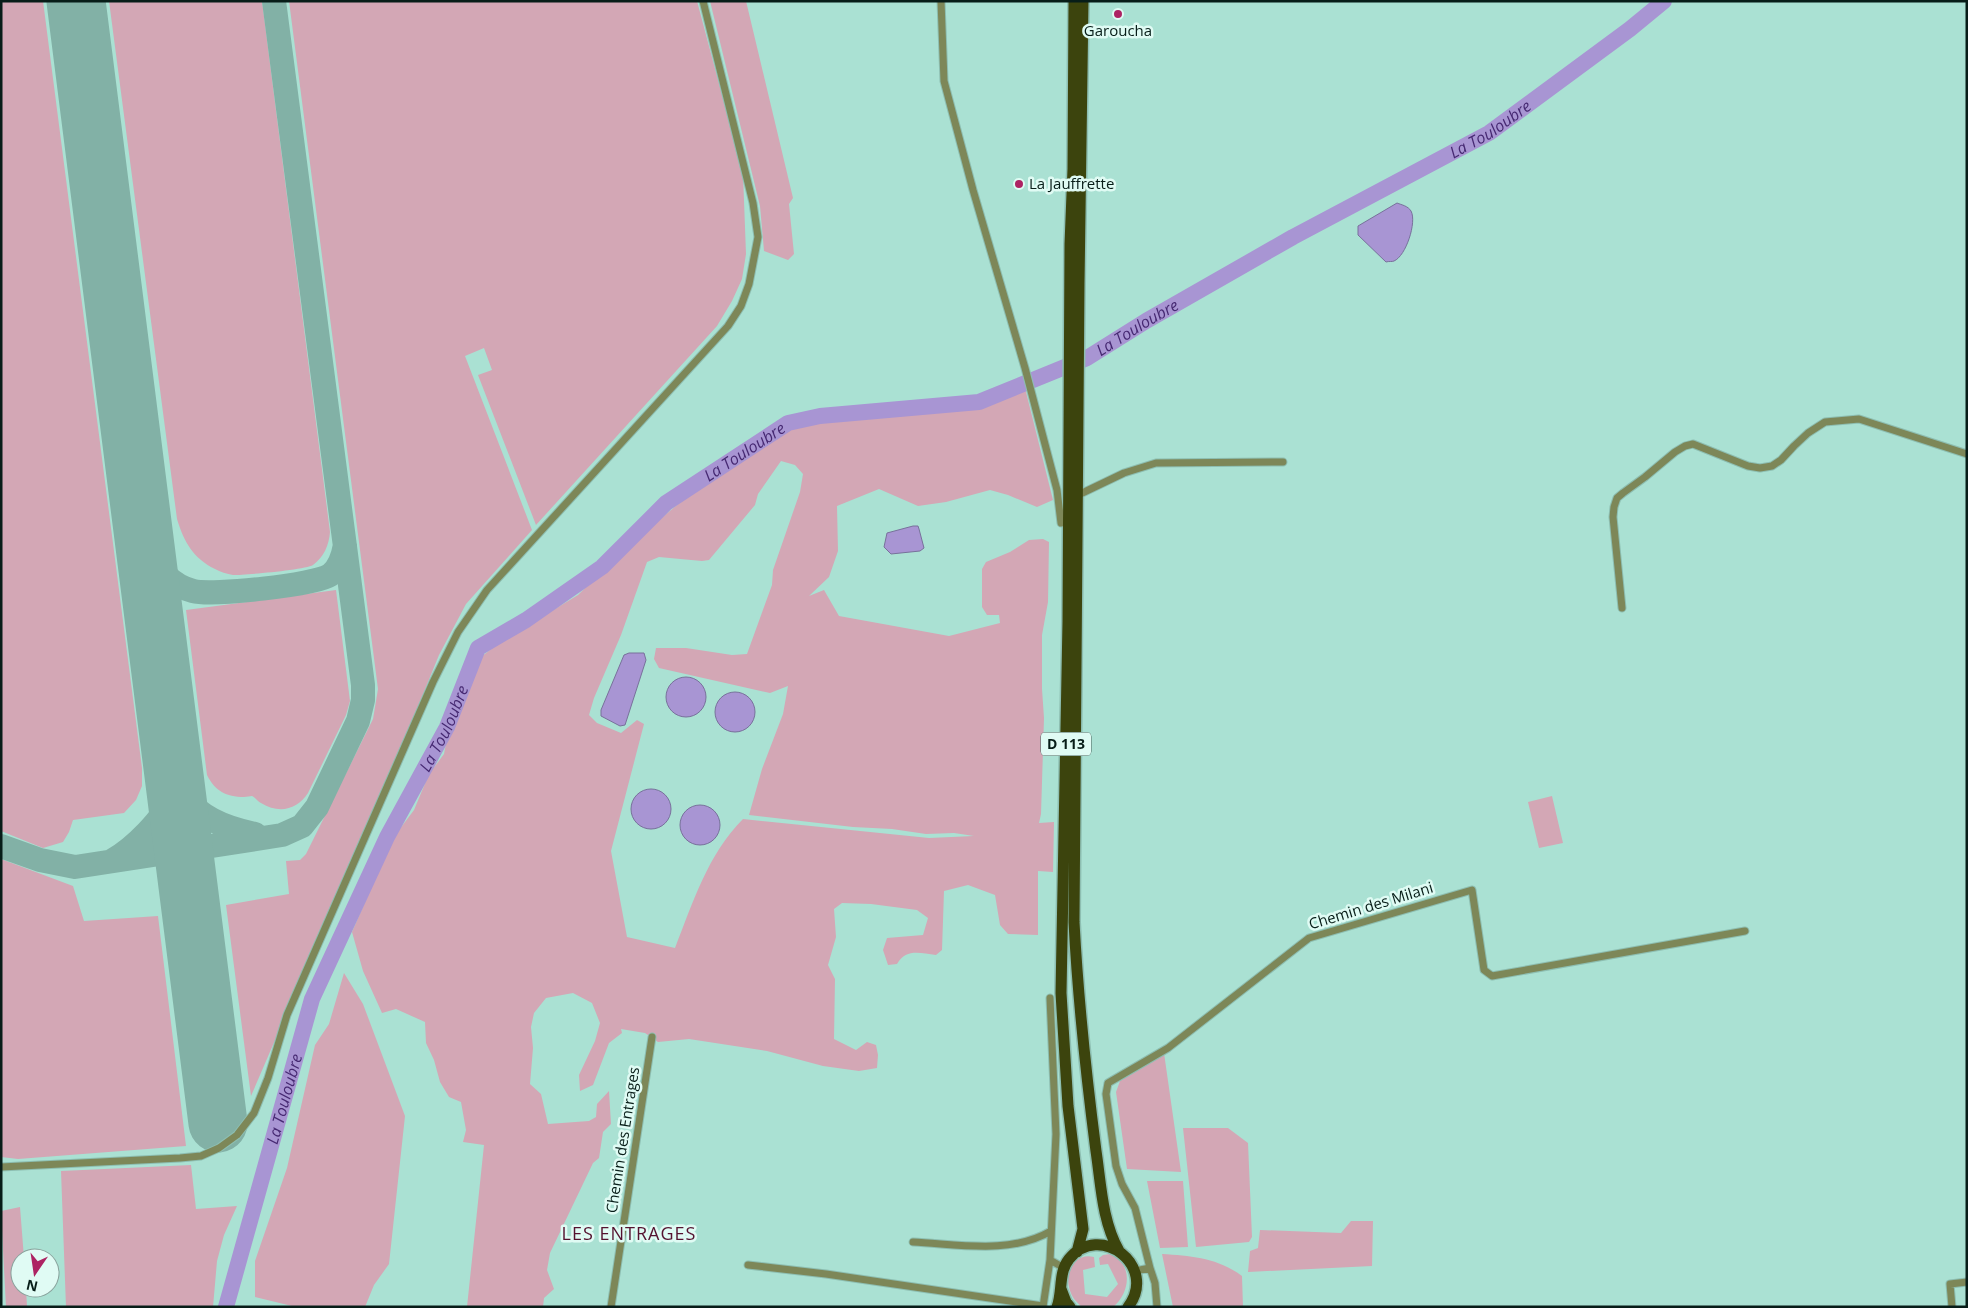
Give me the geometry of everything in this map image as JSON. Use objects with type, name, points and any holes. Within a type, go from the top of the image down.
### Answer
[{"type":"main road","name":"D 113","points":[[1074,1],[1074,912],[1076,961],[1086,1078],[1108,1229],[1119,1251]]},
{"type":"main road","name":"D 113","points":[[1074,347],[1083,1]]},
{"type":"main road","name":"D 113","points":[[1073,522],[1068,621],[1061,993],[1068,1106],[1084,1229],[1077,1252]]},
{"type":"main road","points":[[1057,1307],[1061,1289],[1061,1278],[1069,1259],[1087,1247],[1098,1245],[1108,1246],[1119,1251],[1131,1263],[1135,1271],[1136,1287],[1130,1305]]},
{"type":"main road","points":[[1061,1289],[1070,1307]]},
{"type":"street","points":[[1,1167],[201,1156],[219,1148],[237,1135],[254,1113],[268,1078],[287,1015],[433,682],[458,632],[487,590],[728,326],[741,306],[749,284],[758,237],[753,203],[703,1]]},
{"type":"street","points":[[941,1],[944,81],[973,190],[1025,368],[1057,490],[1061,523],[1073,522]]},
{"type":"street","points":[[1622,608],[1613,517],[1617,498],[1685,446],[1693,444],[1748,466],[1760,468],[1772,466],[1781,460],[1808,433],[1825,422],[1859,420],[1967,454]]},
{"type":"street","points":[[1073,496],[1124,473],[1156,463],[1283,462]]},
{"type":"street","name":"Chemin des Milani","points":[[1150,1268],[1135,1208],[1122,1184],[1116,1166],[1106,1094],[1108,1083],[1168,1048],[1309,938],[1472,890],[1484,970],[1492,976],[1745,931]]},
{"type":"street","points":[[748,1265],[826,1274],[1043,1306],[1050,1260],[1056,1134],[1050,998]]},
{"type":"street","name":"Chemin des Entrages","points":[[610,1307],[652,1037]]},
{"type":"street","points":[[913,1242],[1005,1246],[1037,1239],[1051,1231]]},
{"type":"street","points":[[1050,1260],[1064,1268]]},
{"type":"street","points":[[1135,1271],[1150,1268],[1157,1307]]},
{"type":"street","points":[[1952,1307],[1950,1284],[1967,1282]]},
{"type":"shaded area","points":[[1,1],[43,1],[142,768],[142,786],[136,800],[124,813],[73,820],[63,842],[43,848],[1,831]]},
{"type":"shaded area","points":[[109,1],[262,1],[330,532],[325,550],[320,558],[308,567],[233,575],[217,570],[207,565],[190,548],[177,519]]},
{"type":"shaded area","points":[[289,1],[697,1],[743,174],[746,254],[742,279],[732,301],[717,326],[536,525],[478,375],[492,370],[484,348],[465,356],[532,530],[466,604],[439,655],[251,1096],[226,905],[289,894],[286,861],[300,860],[306,854],[373,719],[378,689]]},
{"type":"shaded area","points":[[710,1],[746,1],[793,198],[789,204],[794,254],[788,260],[764,251],[760,206]]},
{"type":"shaded area","points":[[1397,203],[1411,211],[1413,223],[1403,253],[1393,261],[1386,262],[1358,235],[1358,226]]},
{"type":"shaded area","points":[[1025,388],[1053,500],[1037,507],[990,490],[946,502],[918,506],[879,489],[837,506],[838,551],[829,577],[809,596],[824,590],[839,616],[949,636],[1000,623],[999,615],[987,615],[982,607],[982,569],[986,562],[1010,552],[1029,540],[1043,539],[1049,542],[1048,602],[1042,635],[1044,718],[1041,814],[1039,823],[1054,822],[1053,872],[1038,871],[1038,935],[1008,934],[1000,925],[995,895],[968,885],[944,891],[942,950],[936,955],[909,954],[897,964],[888,965],[883,950],[887,938],[923,935],[928,918],[917,910],[871,904],[842,903],[834,909],[836,937],[828,965],[835,979],[834,1039],[856,1050],[867,1042],[876,1045],[878,1055],[877,1068],[859,1071],[823,1066],[767,1051],[689,1039],[658,1042],[645,1033],[621,1029],[622,1033],[609,1043],[593,1085],[580,1091],[579,1075],[595,1041],[600,1023],[592,1003],[573,993],[546,998],[534,1013],[531,1027],[533,1048],[530,1084],[541,1094],[548,1124],[589,1121],[596,1117],[597,1104],[609,1091],[611,1124],[603,1132],[599,1158],[593,1163],[550,1253],[547,1270],[554,1289],[544,1298],[543,1307],[467,1307],[484,1145],[463,1142],[466,1130],[461,1102],[449,1097],[440,1082],[434,1060],[426,1043],[425,1022],[396,1009],[382,1013],[363,971],[352,932],[393,838],[414,810],[429,774],[444,754],[447,738],[481,657],[499,643],[578,595],[627,547],[677,505],[739,458],[796,426],[883,414],[918,414],[984,408]],"holes":[[[781,461],[795,465],[803,474],[800,492],[773,570],[772,585],[747,654],[732,655],[686,648],[656,648],[654,659],[659,668],[770,693],[788,686],[783,714],[762,769],[749,815],[926,834],[954,833],[974,836],[929,838],[743,819],[720,847],[711,863],[695,896],[675,948],[627,937],[611,851],[644,724],[637,720],[621,733],[597,723],[589,715],[594,698],[621,635],[647,562],[659,557],[709,560],[755,505],[758,494]]]},
{"type":"shaded area","points":[[918,526],[919,529],[924,548],[920,551],[891,554],[884,547],[887,533]]},
{"type":"shaded area","points":[[336,590],[350,701],[346,715],[308,793],[304,799],[293,807],[281,809],[268,806],[252,796],[238,797],[222,792],[217,789],[207,775],[186,610]]},
{"type":"shaded area","points":[[644,653],[646,660],[625,725],[620,726],[601,716],[601,710],[624,655]]},
{"type":"shaded area","points":[[686,677],[700,683],[706,697],[700,711],[686,717],[672,711],[666,697],[672,683]]},
{"type":"shaded area","points":[[735,692],[749,698],[755,712],[749,726],[735,732],[721,726],[715,712],[721,698]]},
{"type":"shaded area","points":[[651,789],[665,795],[671,809],[665,823],[651,829],[637,823],[631,809],[637,795]]},
{"type":"shaded area","points":[[1552,796],[1563,843],[1539,848],[1528,802]]},
{"type":"shaded area","points":[[700,805],[714,811],[720,825],[714,839],[700,845],[686,839],[680,825],[686,811]]},
{"type":"shaded area","points":[[1,859],[73,886],[84,921],[158,916],[186,1146],[18,1159],[1,1157]]},
{"type":"shaded area","points":[[344,973],[363,1004],[405,1116],[389,1264],[374,1285],[365,1307],[296,1307],[255,1297],[255,1261],[287,1168],[315,1045],[329,1024]]},
{"type":"shaded area","points":[[1164,1053],[1181,1172],[1127,1169],[1116,1092],[1120,1081]]},
{"type":"shaded area","points":[[1183,1128],[1228,1128],[1248,1143],[1252,1237],[1249,1242],[1196,1247]]},
{"type":"shaded area","points":[[191,1165],[196,1209],[237,1206],[224,1235],[217,1261],[213,1307],[66,1307],[61,1171]]},
{"type":"shaded area","points":[[1147,1181],[1183,1181],[1188,1247],[1160,1248]]},
{"type":"shaded area","points":[[20,1207],[23,1248],[10,1248],[10,1298],[27,1298],[27,1307],[6,1307],[1,1211]]},
{"type":"shaded area","points":[[1351,1221],[1373,1221],[1372,1266],[1248,1272],[1250,1251],[1258,1248],[1260,1230],[1341,1233]]},
{"type":"shaded area","points":[[1110,1254],[1118,1259],[1126,1271],[1126,1287],[1123,1294],[1113,1307],[1082,1307],[1077,1303],[1070,1290],[1068,1281],[1070,1269],[1082,1257],[1094,1257],[1095,1267],[1083,1270],[1085,1294],[1107,1297],[1118,1284],[1108,1264],[1100,1265],[1099,1258]]},
{"type":"shaded area","points":[[1162,1254],[1204,1259],[1233,1270],[1242,1276],[1243,1307],[1173,1307]]},
{"type":"waterway","name":"La Touloubre","points":[[226,1307],[312,999],[387,837],[447,727],[478,648],[526,620],[602,567],[666,503],[788,423],[820,416],[979,402],[1087,358],[1146,321],[1293,237],[1489,133],[1630,29],[1664,1]]},
{"type":"taxiway","points":[[1,846],[40,860],[75,867],[282,835],[302,826],[317,807],[358,721],[363,700],[363,685],[274,1]]},
{"type":"taxiway","points":[[145,545],[158,567],[170,579],[184,588],[204,592],[263,589],[321,579],[330,575],[339,565],[345,545]]},
{"type":"taxiway","points":[[175,776],[186,797],[200,812],[226,826],[255,834]]},
{"type":"taxiway","points":[[113,860],[139,841],[163,814],[172,796],[175,776]]},
{"type":"runway","points":[[76,1],[218,1123]]},
{"type":"place","name":"Garoucha","points":[[1118,14]]},
{"type":"place","name":"La Jauffrette","points":[[1019,184]]},
{"type":"district","name":"LES ENTRAGES","points":[[629,1234]]}]
